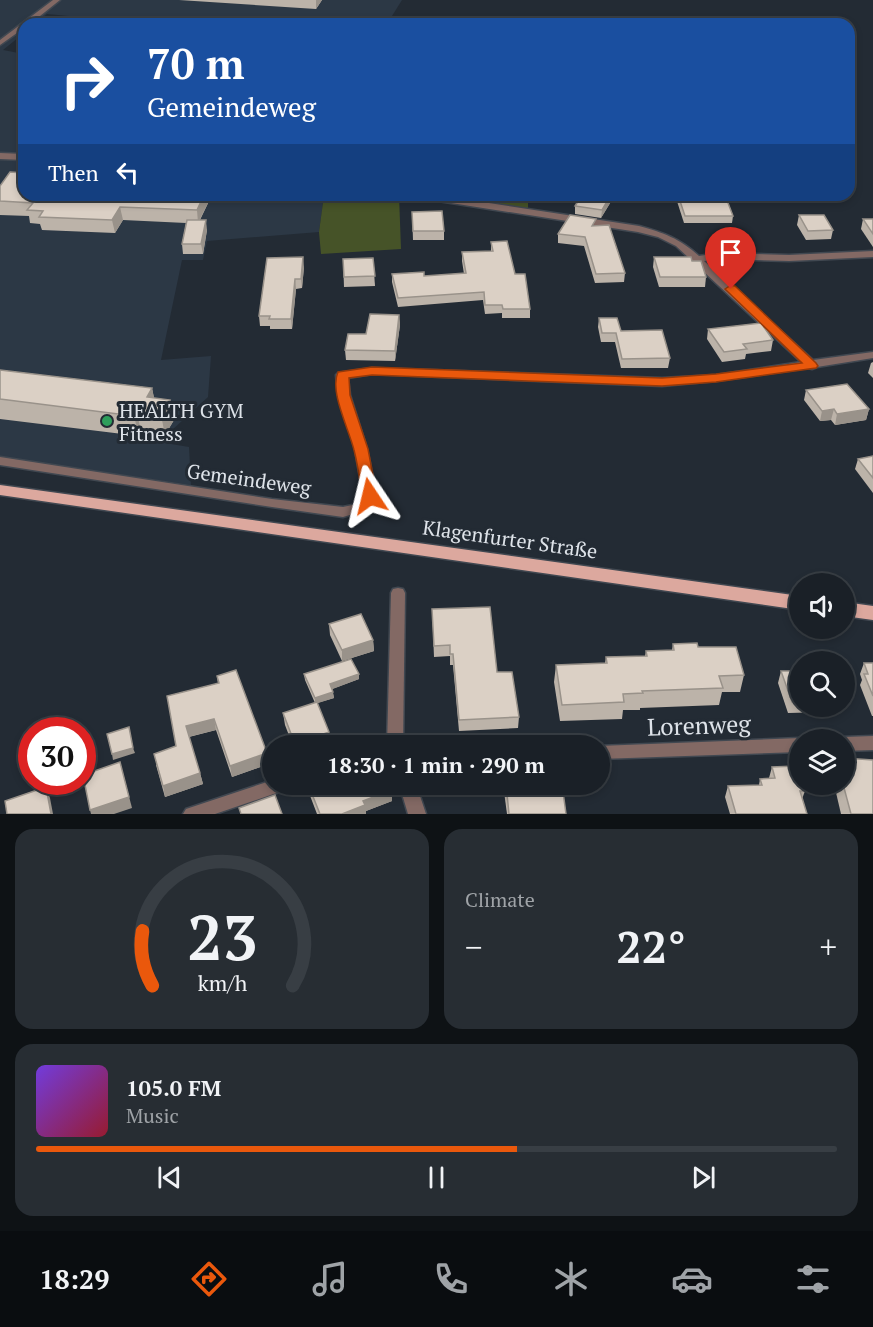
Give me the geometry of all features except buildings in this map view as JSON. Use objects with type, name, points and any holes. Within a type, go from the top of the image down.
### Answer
[{"type":"main road","name":"Klagenfurter Straße","points":[[0,490],[789,601]]},
{"type":"main road","points":[[855,611],[873,613]]},
{"type":"street","points":[[33,18],[57,0]]},
{"type":"street","points":[[0,43],[18,29]]},
{"type":"street","points":[[0,156],[18,156]]},
{"type":"street","points":[[457,201],[639,229],[672,239],[699,259],[812,366]]},
{"type":"street","points":[[699,259],[718,256],[789,258],[873,254]]},
{"type":"street","name":"Gemeindeweg","points":[[0,461],[343,512],[362,507],[370,496],[361,449],[344,395],[342,375],[372,371],[662,382],[812,366],[873,355]]},
{"type":"street","points":[[395,735],[399,593]]},
{"type":"street","points":[[855,744],[873,743]]},
{"type":"street","name":"Lorenweg","points":[[610,752],[789,746]]},
{"type":"street","points":[[192,814],[262,791]]},
{"type":"street","points":[[411,795],[417,814]]},
{"type":"shaded area","points":[[0,0],[402,0],[391,18],[90,18],[47,14],[42,18],[18,18],[18,38],[3,50],[18,53],[18,201],[323,201],[319,232],[207,241],[203,260],[182,260],[161,360],[211,356],[208,397],[159,442],[189,447],[191,485],[0,457]]},
{"type":"green space","points":[[323,201],[399,201],[401,249],[321,254],[319,232]]},
{"type":"green space","points":[[500,201],[528,201],[528,210],[500,206]]},
{"type":"place","name":"HEALTH GYM Fitness","points":[[107,421]]},
{"type":"route","points":[[370,496],[361,449],[344,395],[342,375],[372,371],[662,382],[812,366],[731,289]]}]
